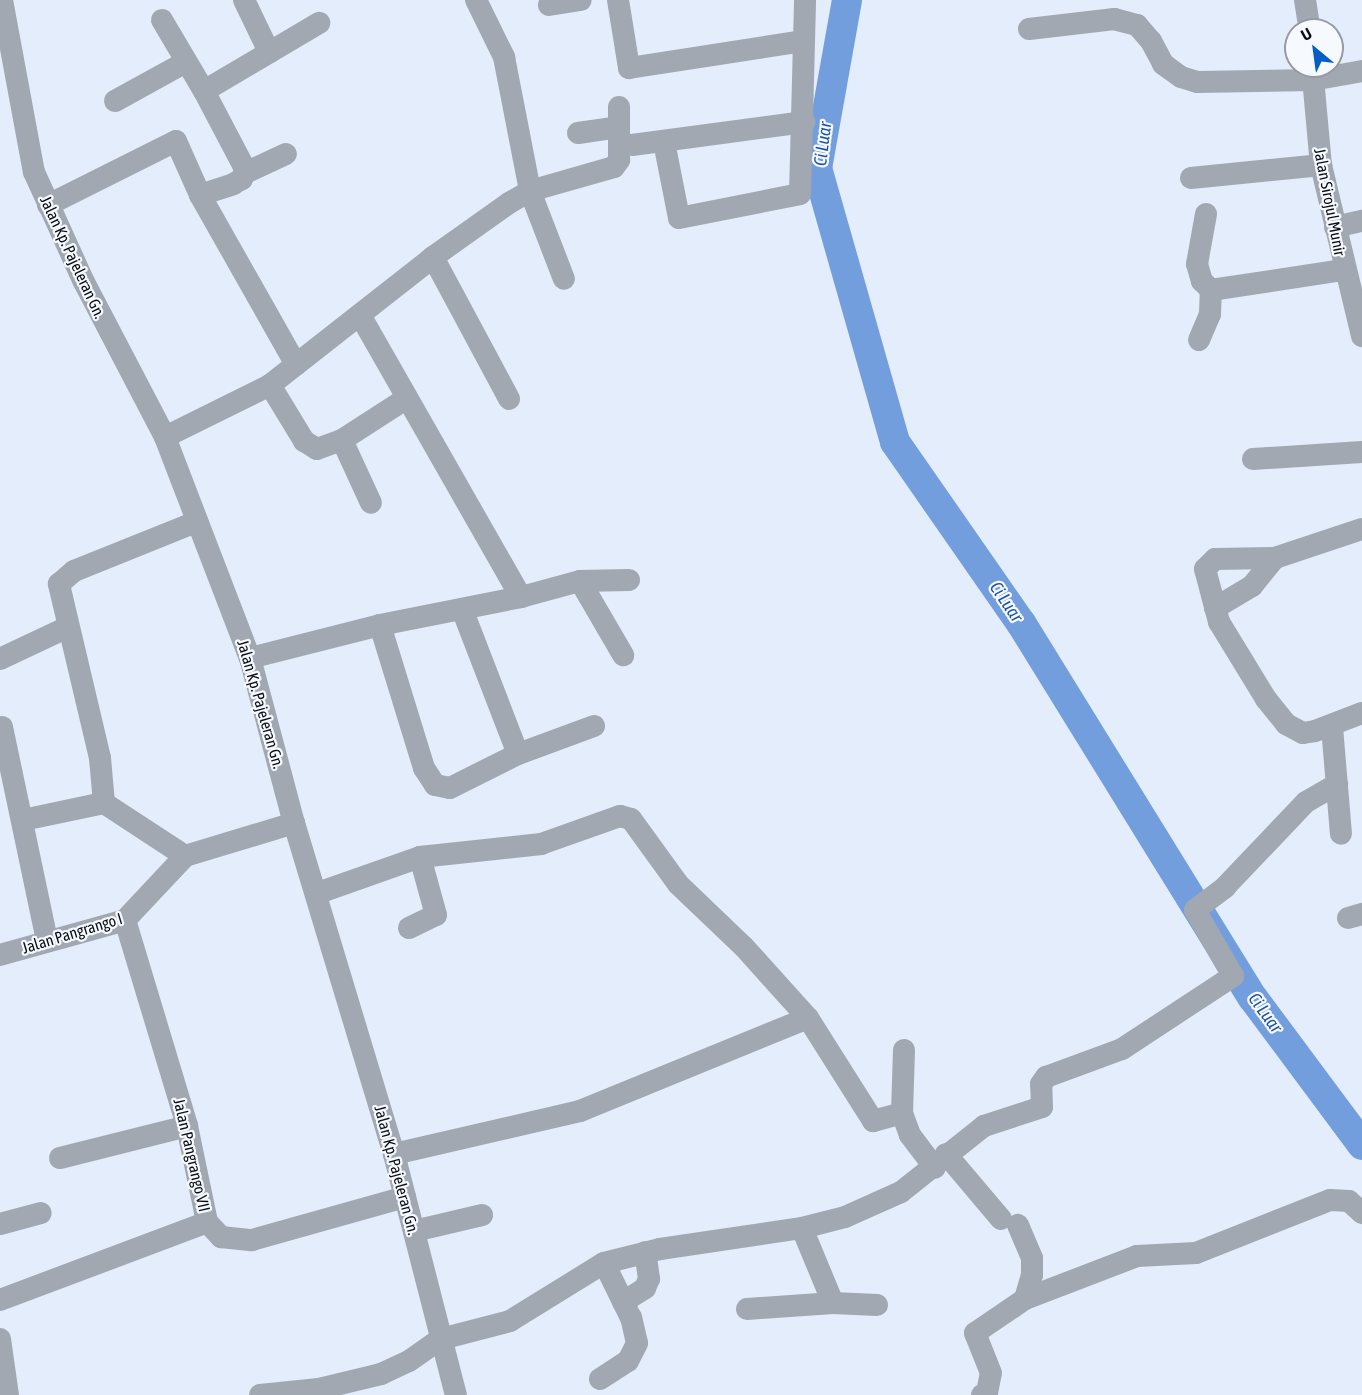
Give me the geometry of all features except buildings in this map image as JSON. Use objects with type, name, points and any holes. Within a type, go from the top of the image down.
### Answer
[{"type":"street","name":"Jalan Kp. Pajeleran Gn.","points":[[2,0],[5,40],[28,151],[48,205],[88,291],[165,437],[250,658],[294,823],[318,892],[394,1154],[456,1395]]},
{"type":"street","points":[[244,0],[269,52]]},
{"type":"street","points":[[476,0],[504,57],[530,191],[564,279]]},
{"type":"street","points":[[549,5],[581,0]]},
{"type":"street","points":[[618,0],[628,68],[804,41]]},
{"type":"street","points":[[664,141],[679,218],[800,194],[804,122],[804,0]]},
{"type":"street","points":[[1305,0],[1308,18]]},
{"type":"street","points":[[1029,29],[1114,19],[1137,25],[1151,41],[1163,64],[1181,77],[1224,83],[1284,76]]},
{"type":"street","points":[[162,20],[243,160],[245,173]]},
{"type":"street","points":[[204,91],[319,23]]},
{"type":"street","points":[[115,101],[186,62]]},
{"type":"street","points":[[1344,72],[1362,71]]},
{"type":"street","name":"Jalan Sirojul Munir","points":[[1313,78],[1322,165],[1343,270],[1362,336]]},
{"type":"street","points":[[578,133],[623,126],[664,141],[804,122]]},
{"type":"street","points":[[165,437],[270,385],[433,257],[530,191],[610,170],[619,160],[623,126]]},
{"type":"street","points":[[48,205],[174,140],[200,195],[296,365]]},
{"type":"street","points":[[200,195],[226,188],[245,173],[286,154]]},
{"type":"street","points":[[1191,178],[1322,165]]},
{"type":"street","points":[[1199,339],[1210,314],[1211,290],[1202,281],[1197,264],[1206,214]]},
{"type":"street","points":[[1335,227],[1362,221]]},
{"type":"street","points":[[433,257],[509,399]]},
{"type":"street","points":[[1211,290],[1343,270]]},
{"type":"street","points":[[360,315],[521,597]]},
{"type":"street","points":[[270,385],[309,446],[317,449],[342,440],[407,398]]},
{"type":"street","points":[[342,440],[371,503]]},
{"type":"street","points":[[1253,459],[1362,452]]},
{"type":"street","points":[[104,803],[100,758],[59,584],[65,576],[196,522]]},
{"type":"street","points":[[1362,529],[1275,558],[1209,561],[1205,569],[1215,608],[1246,668],[1286,724],[1303,733],[1332,727],[1362,713]]},
{"type":"street","points":[[1215,608],[1252,586],[1275,558]]},
{"type":"street","points":[[250,658],[380,625],[521,597],[580,581],[629,580]]},
{"type":"street","points":[[580,581],[622,656]]},
{"type":"street","points":[[462,609],[518,754]]},
{"type":"street","points":[[380,625],[430,781],[450,788],[518,754],[594,726]]},
{"type":"street","points":[[0,659],[68,627]]},
{"type":"street","points":[[2,727],[47,940]]},
{"type":"street","points":[[1332,727],[1341,834]]},
{"type":"street","points":[[260,1395],[320,1392],[381,1374],[409,1361],[441,1339],[510,1321],[604,1263],[645,1252],[802,1228],[874,1205],[901,1192],[988,1124],[1042,1107],[1041,1084],[1046,1077],[1122,1049],[1233,976],[1195,910],[1225,887],[1280,832],[1306,802],[1337,784]]},
{"type":"street","points":[[23,820],[104,803],[185,856],[294,823]]},
{"type":"street","points":[[318,892],[420,857],[541,844],[620,816],[631,819],[678,884],[744,947],[808,1018],[873,1121],[902,1113]]},
{"type":"street","name":"Jalan Pangrango I","points":[[0,955],[125,920],[185,856]]},
{"type":"street","points":[[409,928],[436,915],[420,857]]},
{"type":"street","name":"Jalan Pangrango VII","points":[[125,920],[187,1126],[207,1222],[220,1237],[252,1240],[405,1197]]},
{"type":"street","points":[[394,1154],[580,1111],[808,1018]]},
{"type":"street","points":[[904,1050],[902,1113],[910,1135],[1010,1222],[1033,1267],[1025,1299]]},
{"type":"street","points":[[60,1158],[187,1126]]},
{"type":"street","points":[[986,1394],[992,1373],[977,1346],[975,1333],[1025,1299],[1137,1256],[1196,1253],[1330,1200],[1349,1201],[1362,1213]]},
{"type":"street","points":[[0,1224],[41,1213]]},
{"type":"street","points":[[414,1231],[482,1215]]},
{"type":"street","points":[[0,1300],[207,1222]]},
{"type":"street","points":[[802,1228],[832,1303]]},
{"type":"street","points":[[623,1302],[645,1288],[649,1279],[645,1252]]},
{"type":"street","points":[[600,1379],[635,1353],[637,1335],[604,1263]]},
{"type":"street","points":[[747,1309],[832,1303],[877,1305]]},
{"type":"street","points":[[0,1339],[8,1395]]},
{"type":"waterway","name":"Ci Luar","points":[[847,0],[817,168],[895,442],[1021,623],[1253,998],[1362,1145]]}]
